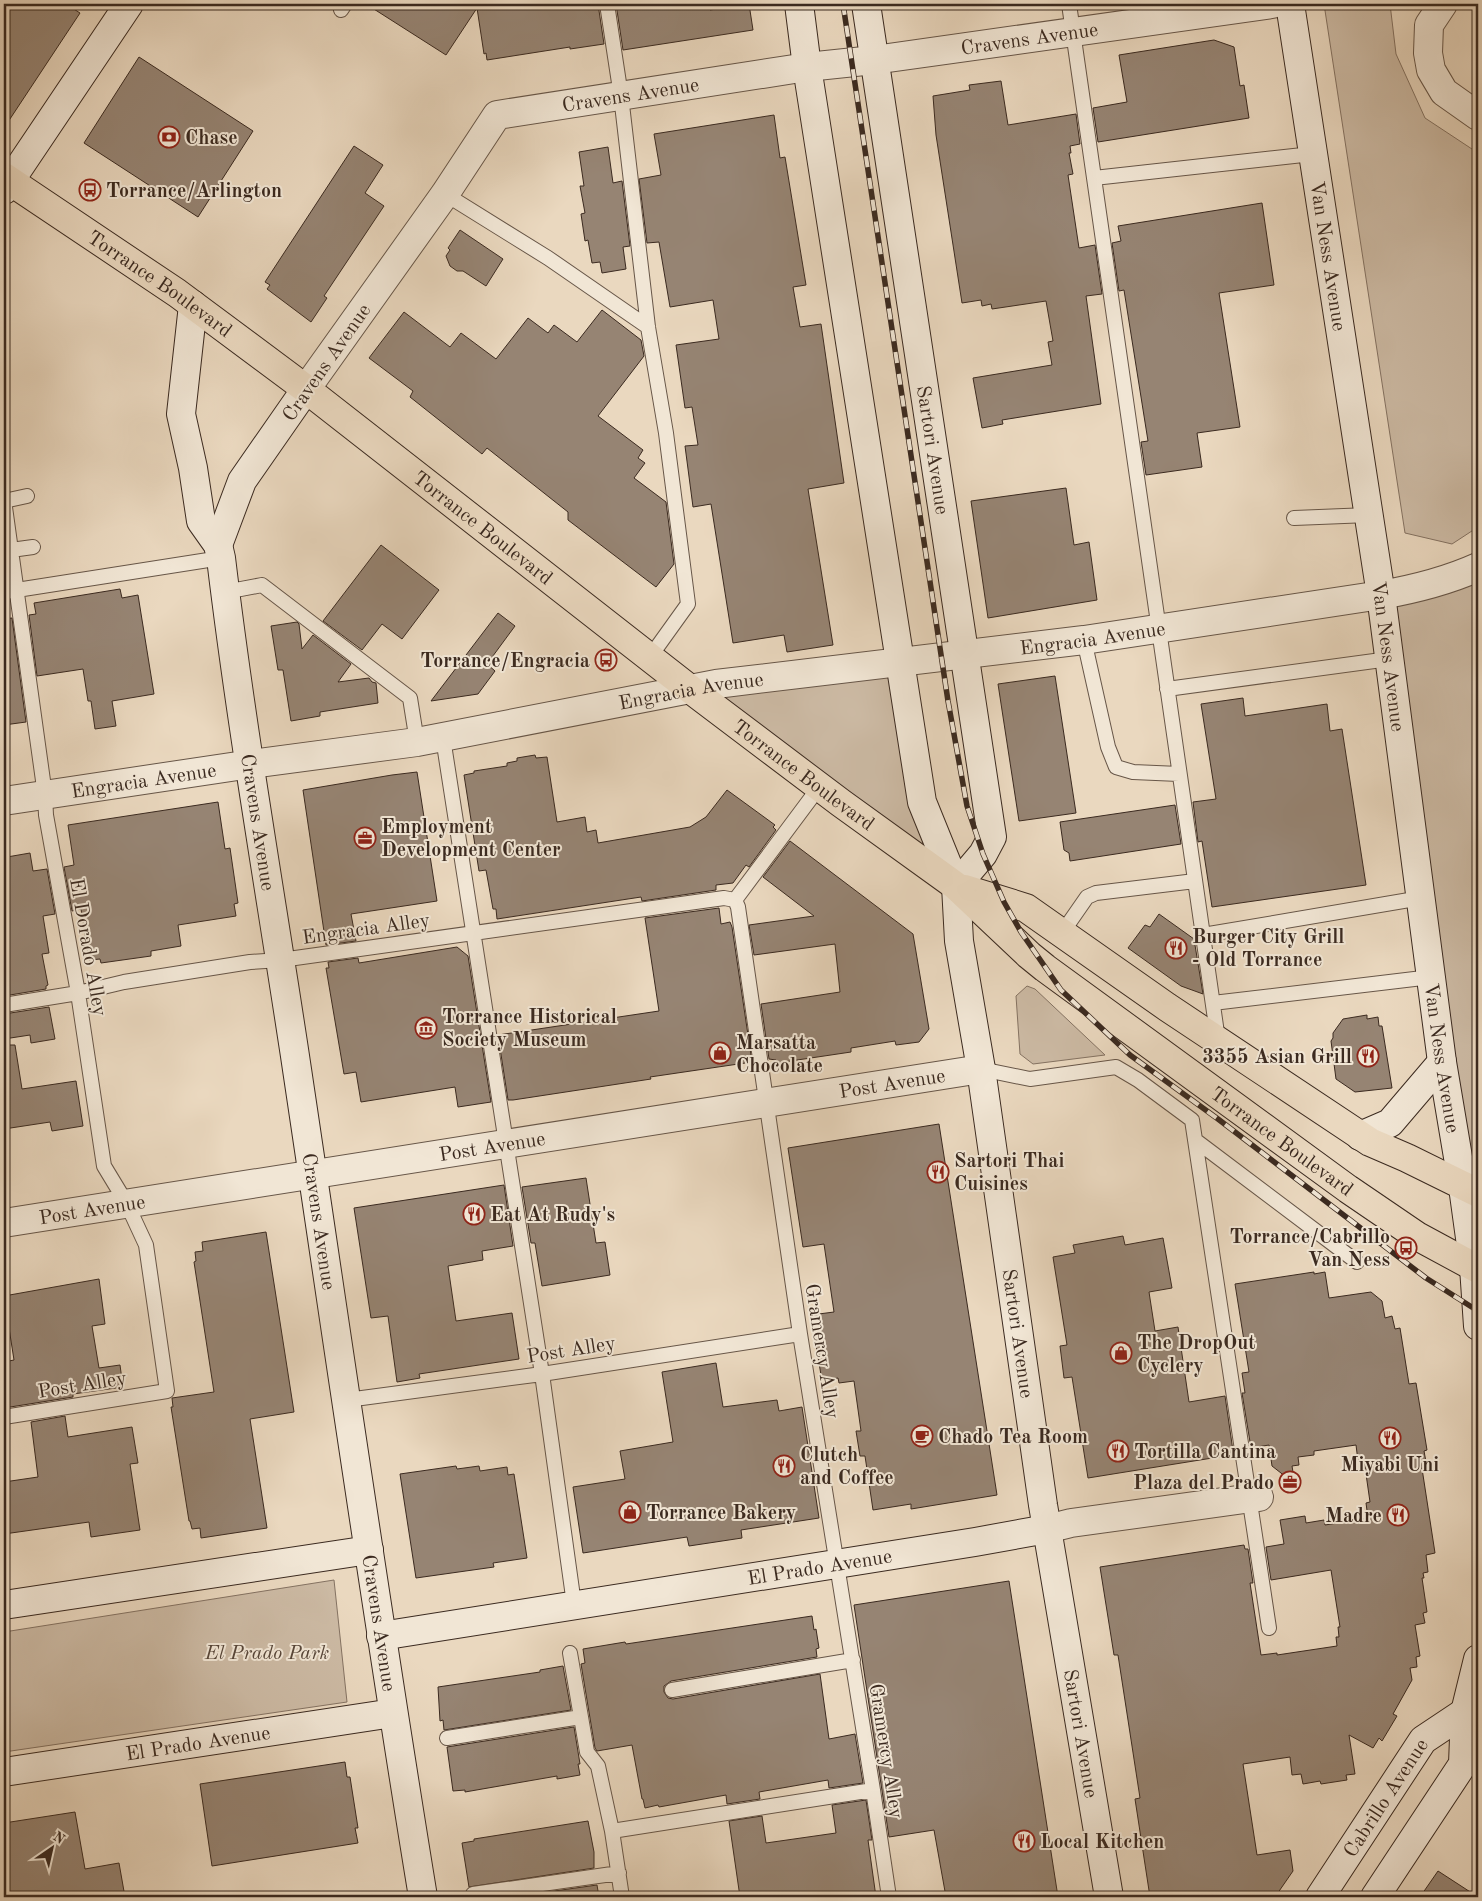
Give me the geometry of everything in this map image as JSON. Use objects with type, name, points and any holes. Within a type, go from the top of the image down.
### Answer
[{"type":"main road","name":"Torrance Boulevard","points":[[6,183],[193,305],[306,389],[690,689],[956,886],[1028,955],[1045,968],[1348,1189],[1417,1236],[1476,1268]]},
{"type":"main road","name":"Torrance Boulevard","points":[[956,886],[1026,908],[1218,1041],[1360,1136],[1471,1190]]},
{"type":"street","points":[[6,183],[128,4]]},
{"type":"street","name":"Sartori Avenue","points":[[799,4],[807,67],[922,802],[956,886],[959,941],[981,1068],[1047,1528],[1109,1897]]},
{"type":"street","name":"Sartori Avenue","points":[[866,4],[992,837],[983,854],[956,886]]},
{"type":"street","name":"Cravens Avenue","points":[[423,1897],[381,1636],[225,592],[220,552],[242,481],[445,194],[496,115],[807,67],[874,60],[1272,4]]},
{"type":"street","name":"Van Ness Avenue","points":[[1290,4],[1381,595],[1442,1062],[1471,1190],[1477,1318]]},
{"type":"street","points":[[1443,4],[1428,25],[1428,53],[1431,70],[1444,92],[1478,116]]},
{"type":"street","name":"Cravens Avenue","points":[[193,305],[181,414],[193,468],[201,521],[220,552]]},
{"type":"street","name":"Engracia Avenue","points":[[4,801],[251,764],[430,740],[716,684],[1084,640],[1381,595],[1424,587],[1454,578],[1478,567]]},
{"type":"street","points":[[1360,1136],[1390,1123],[1442,1062]]},
{"type":"street","name":"Post Avenue","points":[[4,1223],[981,1068]]},
{"type":"street","name":"El Prado Avenue","points":[[381,1636],[837,1562],[975,1542],[1071,1523],[1254,1498]]},
{"type":"street","points":[[4,1605],[369,1550]]},
{"type":"street","name":"Cabrillo Avenue","points":[[1375,1897],[1463,1764],[1472,1714],[1478,1659]]},
{"type":"street","name":"El Prado Avenue","points":[[4,1772],[393,1713]]},
{"type":"street","name":"Cabrillo Avenue","points":[[1320,1897],[1423,1740],[1472,1714]]},
{"type":"lane","points":[[607,4],[621,96],[648,327],[666,433],[688,604],[650,657]]},
{"type":"lane","points":[[1068,4],[1218,1041]]},
{"type":"lane","points":[[1094,178],[1312,154]]},
{"type":"lane","points":[[445,194],[548,258],[648,327]]},
{"type":"lane","points":[[4,501],[27,496]]},
{"type":"lane","name":"El Dorado Alley","points":[[4,501],[11,550],[10,591],[45,795],[46,815],[78,993],[104,1166],[128,1204],[146,1245],[167,1391]]},
{"type":"lane","points":[[1294,518],[1369,515]]},
{"type":"lane","points":[[11,550],[33,547]]},
{"type":"lane","points":[[10,591],[220,552]]},
{"type":"lane","points":[[225,592],[262,585],[410,698],[430,740],[472,934],[542,1374],[574,1604]]},
{"type":"lane","points":[[1084,640],[1108,747],[1116,767],[1133,772],[1179,774]]},
{"type":"lane","points":[[1167,689],[1389,659]]},
{"type":"lane","points":[[735,900],[820,786]]},
{"type":"lane","points":[[1062,933],[1087,898],[1096,893],[1195,881]]},
{"type":"lane","name":"Engracia Alley","points":[[4,1005],[78,993],[124,982],[250,962],[281,960],[724,898],[735,900]]},
{"type":"lane","points":[[1203,935],[1421,898]]},
{"type":"lane","name":"Gramercy Alley","points":[[735,900],[738,907],[800,1334],[889,1897]]},
{"type":"lane","points":[[1212,1003],[1431,977]]},
{"type":"lane","points":[[981,1068],[1030,1079],[1116,1067],[1138,1080],[1192,1120],[1254,1498],[1269,1628]]},
{"type":"lane","points":[[1195,1140],[1357,1262]]},
{"type":"lane","name":"Post Alley","points":[[347,1400],[542,1374],[800,1334]]},
{"type":"lane","name":"Post Alley","points":[[4,1417],[167,1391]]},
{"type":"lane","points":[[570,1654],[587,1752],[598,1766],[612,1831],[622,1897]]},
{"type":"lane","points":[[672,1690],[853,1660]]},
{"type":"lane","points":[[448,1738],[581,1717]]},
{"type":"lane","points":[[612,1831],[873,1790]]},
{"type":"lane","points":[[474,1894],[618,1873]]},
{"type":"green space","points":[[1324,4],[1390,4],[1396,54],[1425,118],[1478,153],[1478,527],[1452,544],[1405,533]]},
{"type":"green space","points":[[1478,567],[1478,1193],[1463,1187],[1381,595]]},
{"type":"green space","points":[[901,663],[922,802],[923,862],[690,689]]},
{"type":"green space","points":[[1027,986],[1035,989],[1105,1055],[1033,1064],[1020,1054],[1016,996]]},
{"type":"green space","name":"El Prado Park","points":[[334,1580],[347,1702],[4,1752],[4,1632]]},
{"type":"building","points":[[4,4],[66,4],[80,13],[4,128]]},
{"type":"building","points":[[366,4],[598,4],[604,44],[570,49],[570,47],[487,60],[486,53],[484,54],[477,8],[446,55]]},
{"type":"building","points":[[616,4],[709,4],[710,10],[749,4],[753,30],[623,50]]},
{"type":"building","points":[[1214,40],[1234,47],[1240,86],[1244,85],[1249,118],[1098,142],[1093,108],[1127,102],[1119,55]]},
{"type":"building","name":"Chase","points":[[139,57],[253,131],[198,217],[84,143]]},
{"type":"building","points":[[1001,81],[1008,125],[1076,114],[1080,144],[1070,146],[1071,153],[1069,153],[1073,174],[1068,175],[1079,248],[1095,245],[1102,294],[1086,296],[1101,404],[1002,420],[1003,424],[982,428],[973,378],[1052,365],[1048,342],[1053,341],[1046,301],[992,309],[991,304],[982,306],[981,300],[962,303],[936,135],[933,96],[970,90],[969,85]]},
{"type":"building","points":[[774,115],[780,158],[785,157],[806,285],[793,287],[800,327],[821,324],[844,483],[808,489],[833,645],[787,652],[784,635],[733,643],[711,504],[693,507],[685,446],[698,445],[692,407],[685,408],[676,345],[719,339],[713,300],[670,307],[659,242],[647,243],[639,179],[661,175],[654,134]]},
{"type":"building","points":[[354,146],[383,165],[365,193],[384,206],[324,296],[327,298],[311,322],[267,289],[270,285],[265,282]]},
{"type":"building","points":[[608,147],[613,183],[622,181],[630,246],[623,247],[626,269],[602,273],[600,262],[592,263],[588,240],[585,241],[581,214],[585,213],[580,186],[584,186],[579,152]]},
{"type":"building","points":[[1262,203],[1274,285],[1219,293],[1240,427],[1197,433],[1202,467],[1146,475],[1141,442],[1148,441],[1124,290],[1119,291],[1112,243],[1121,241],[1118,226]]},
{"type":"building","points":[[460,230],[503,259],[486,286],[463,271],[457,271],[450,266],[446,256],[450,250],[448,248]]},
{"type":"building","points":[[602,310],[641,340],[644,356],[598,416],[643,450],[638,458],[645,463],[634,478],[666,502],[674,564],[656,587],[568,520],[568,512],[487,448],[482,454],[410,397],[413,391],[369,358],[404,312],[450,347],[461,333],[496,359],[528,318],[548,333],[554,325],[577,342]]},
{"type":"building","points":[[1066,488],[1074,545],[1089,542],[1097,600],[988,618],[971,501]]},
{"type":"building","points":[[381,545],[439,590],[402,639],[382,624],[362,650],[323,621]]},
{"type":"building","points":[[120,589],[122,598],[138,595],[154,694],[112,701],[116,726],[95,729],[91,701],[88,701],[83,669],[37,676],[29,615],[36,614],[34,603]]},
{"type":"building","points":[[498,613],[515,626],[487,664],[495,671],[478,694],[431,701]]},
{"type":"building","points":[[12,618],[26,722],[4,725],[4,619]]},
{"type":"building","points":[[297,622],[299,624],[302,649],[313,635],[351,664],[338,682],[369,678],[372,682],[376,683],[378,703],[320,712],[320,716],[291,721],[283,670],[278,670],[271,626]]},
{"type":"building","points":[[1055,676],[1076,813],[1019,821],[998,684]]},
{"type":"building","points":[[1243,698],[1245,716],[1327,704],[1330,731],[1342,729],[1366,885],[1212,907],[1202,841],[1198,842],[1193,802],[1216,799],[1201,704]]},
{"type":"building","points":[[535,755],[536,758],[547,757],[557,822],[585,817],[587,832],[596,830],[598,843],[690,827],[706,817],[727,790],[775,825],[773,827],[776,830],[749,867],[746,865],[733,883],[716,885],[716,890],[642,901],[641,897],[497,919],[496,909],[493,909],[486,870],[479,871],[464,775],[474,773],[474,771],[507,766],[507,763],[517,761],[517,758]]},
{"type":"building","points":[[417,772],[437,901],[351,914],[356,941],[326,945],[303,790]]},
{"type":"building","points":[[218,802],[225,849],[230,848],[238,903],[234,904],[236,916],[178,925],[181,946],[151,951],[151,956],[101,963],[100,959],[89,960],[81,909],[72,911],[64,867],[74,865],[68,825]]},
{"type":"building","points":[[1175,805],[1181,844],[1070,861],[1069,853],[1064,850],[1060,822]]},
{"type":"building","points":[[790,841],[913,934],[929,1029],[919,1042],[896,1045],[895,1041],[851,1048],[851,1052],[777,1063],[776,1060],[769,1059],[761,1004],[840,992],[835,944],[754,955],[749,925],[814,916],[763,877]]},
{"type":"building","points":[[30,853],[33,871],[47,869],[55,914],[43,916],[49,953],[42,954],[48,985],[46,989],[4,996],[4,869],[9,868],[7,857]]},
{"type":"building","points":[[719,908],[721,924],[730,922],[732,927],[752,1062],[508,1100],[498,1035],[659,1011],[645,918]]},
{"type":"building","points":[[1159,914],[1194,939],[1203,994],[1181,986],[1128,948],[1145,925],[1150,927]]},
{"type":"building","name":"Torrance Historical Society Museum","points":[[457,947],[468,956],[491,1102],[458,1107],[455,1087],[361,1102],[356,1072],[344,1074],[326,968],[329,968],[328,962],[358,958],[359,963]]},
{"type":"building","points":[[49,1007],[55,1039],[31,1043],[30,1035],[4,1039],[4,1014]]},
{"type":"building","points":[[1367,1015],[1367,1019],[1378,1017],[1379,1026],[1382,1026],[1392,1088],[1355,1092],[1336,1079],[1331,1041],[1333,1033],[1343,1019]]},
{"type":"building","points":[[4,1045],[15,1045],[22,1089],[76,1081],[83,1126],[52,1131],[50,1122],[4,1129]]},
{"type":"building","points":[[939,1124],[997,1495],[911,1509],[911,1504],[873,1510],[865,1456],[860,1456],[856,1431],[861,1431],[854,1381],[839,1383],[838,1378],[822,1381],[811,1315],[834,1312],[824,1244],[803,1247],[788,1148]]},
{"type":"building","points":[[586,1178],[596,1243],[605,1242],[610,1275],[542,1286],[535,1243],[531,1243],[522,1187]]},
{"type":"building","points":[[504,1185],[513,1246],[482,1251],[483,1260],[448,1266],[456,1321],[512,1313],[519,1359],[419,1374],[420,1378],[397,1382],[388,1316],[371,1318],[354,1208]]},
{"type":"building","points":[[266,1232],[294,1412],[250,1419],[267,1528],[201,1538],[200,1528],[192,1529],[189,1521],[171,1407],[173,1407],[172,1398],[214,1392],[194,1262],[196,1261],[195,1252],[203,1251],[202,1242]]},
{"type":"building","points":[[1123,1236],[1125,1245],[1163,1238],[1172,1288],[1149,1292],[1155,1331],[1178,1327],[1189,1402],[1225,1396],[1233,1451],[1231,1451],[1231,1455],[1088,1478],[1072,1377],[1064,1378],[1060,1346],[1067,1345],[1053,1257],[1075,1253],[1073,1245]]},
{"type":"building","points":[[1314,1272],[1314,1274],[1325,1272],[1329,1298],[1371,1292],[1382,1301],[1385,1318],[1392,1316],[1395,1329],[1400,1328],[1409,1384],[1416,1383],[1427,1450],[1424,1451],[1426,1462],[1421,1462],[1435,1553],[1426,1555],[1428,1572],[1423,1573],[1424,1578],[1422,1578],[1427,1612],[1423,1613],[1425,1623],[1415,1625],[1420,1656],[1416,1657],[1417,1667],[1410,1668],[1412,1680],[1393,1714],[1397,1716],[1382,1741],[1379,1738],[1373,1748],[1349,1735],[1355,1774],[1346,1775],[1347,1780],[1321,1784],[1320,1781],[1303,1784],[1301,1774],[1292,1775],[1290,1757],[1243,1764],[1257,1855],[1290,1850],[1293,1871],[1275,1897],[1150,1897],[1135,1799],[1140,1798],[1118,1655],[1114,1655],[1100,1567],[1244,1545],[1245,1549],[1248,1549],[1253,1583],[1250,1583],[1261,1655],[1277,1653],[1277,1655],[1337,1646],[1336,1637],[1339,1637],[1338,1627],[1340,1627],[1331,1570],[1271,1580],[1266,1547],[1284,1544],[1280,1520],[1305,1516],[1306,1523],[1324,1520],[1325,1525],[1368,1518],[1366,1503],[1370,1502],[1364,1460],[1358,1461],[1356,1445],[1314,1451],[1314,1455],[1298,1457],[1299,1465],[1292,1466],[1295,1484],[1272,1466],[1269,1445],[1251,1448],[1242,1393],[1245,1393],[1242,1373],[1249,1372],[1235,1284]]},
{"type":"building","points":[[99,1279],[105,1324],[92,1326],[99,1368],[120,1365],[123,1387],[73,1394],[73,1397],[4,1408],[4,1362],[14,1360],[4,1296]]},
{"type":"building","points":[[716,1363],[723,1407],[777,1400],[779,1411],[802,1407],[819,1518],[741,1530],[742,1538],[689,1546],[687,1537],[583,1553],[573,1487],[625,1479],[620,1451],[673,1442],[662,1372]]},
{"type":"building","points":[[65,1416],[68,1437],[132,1427],[138,1463],[130,1464],[140,1530],[91,1537],[89,1522],[4,1534],[4,1482],[38,1477],[31,1422]]},
{"type":"building","points":[[456,1466],[457,1469],[479,1466],[480,1471],[507,1467],[508,1475],[514,1474],[527,1558],[493,1563],[494,1567],[416,1578],[400,1474]]},
{"type":"building","points":[[1009,1581],[1058,1897],[946,1897],[934,1830],[889,1837],[854,1605]]},
{"type":"building","points":[[812,1616],[819,1648],[816,1649],[817,1657],[671,1681],[664,1686],[664,1692],[668,1698],[673,1699],[820,1674],[829,1739],[855,1734],[863,1783],[829,1788],[828,1780],[759,1792],[760,1799],[727,1804],[726,1795],[645,1808],[632,1745],[597,1751],[595,1748],[581,1664],[585,1663],[583,1649]]},
{"type":"building","points":[[563,1666],[571,1710],[444,1730],[443,1720],[440,1721],[438,1687],[540,1672],[540,1670]]},
{"type":"building","points":[[574,1727],[580,1775],[557,1779],[557,1776],[465,1792],[465,1790],[453,1791],[447,1747]]},
{"type":"building","points":[[345,1762],[347,1777],[350,1777],[358,1828],[355,1828],[358,1843],[212,1866],[200,1784]]},
{"type":"building","points":[[866,1800],[872,1840],[868,1840],[876,1897],[740,1897],[729,1821],[762,1816],[766,1843],[836,1833],[832,1805]]},
{"type":"building","points":[[75,1812],[85,1869],[119,1863],[125,1897],[6,1897],[4,1890],[4,1823]]},
{"type":"building","points":[[588,1821],[594,1852],[594,1868],[469,1887],[462,1843],[474,1841],[474,1839]]},
{"type":"building","points":[[1438,1871],[1478,1897],[1420,1897]]},
{"type":"building","points":[[597,1885],[599,1897],[512,1897]]},
{"type":"railway","points":[[843,4],[948,701],[967,806],[983,854],[1004,902],[1021,932],[1061,990],[1130,1055],[1218,1119],[1426,1278],[1478,1311]]},
{"type":"place","name":"Chase","points":[[169,137]]},
{"type":"place","name":"Torrance/Arlington","points":[[90,190]]},
{"type":"place","name":"Torrance/Engracia","points":[[606,660]]},
{"type":"place","name":"Employment Development Center","points":[[365,838]]},
{"type":"place","name":"Burger City Grill - Old Torrance","points":[[1176,948]]},
{"type":"place","name":"Torrance Historical Society Museum","points":[[426,1028]]},
{"type":"place","name":"Marsatta Chocolate","points":[[720,1053]]},
{"type":"place","name":"3355 Asian Grill","points":[[1368,1056]]},
{"type":"place","name":"Sartori Thai Cuisines","points":[[938,1172]]},
{"type":"place","name":"Eat At Rudy's","points":[[474,1214]]},
{"type":"place","name":"Torrance/Cabrillo Van Ness","points":[[1406,1248]]},
{"type":"place","name":"The DropOut Cyclery","points":[[1121,1353]]},
{"type":"place","name":"Chado Tea Room","points":[[922,1436]]},
{"type":"place","name":"Miyabi Uni","points":[[1390,1438]]},
{"type":"place","name":"Tortilla Cantina","points":[[1118,1451]]},
{"type":"place","name":"Clutch and Coffee","points":[[784,1466]]},
{"type":"place","name":"Plaza del Prado","points":[[1290,1482]]},
{"type":"place","name":"Torrance Bakery","points":[[630,1512]]},
{"type":"place","name":"Madre","points":[[1398,1515]]},
{"type":"place","name":"Local Kitchen","points":[[1024,1841]]}]
